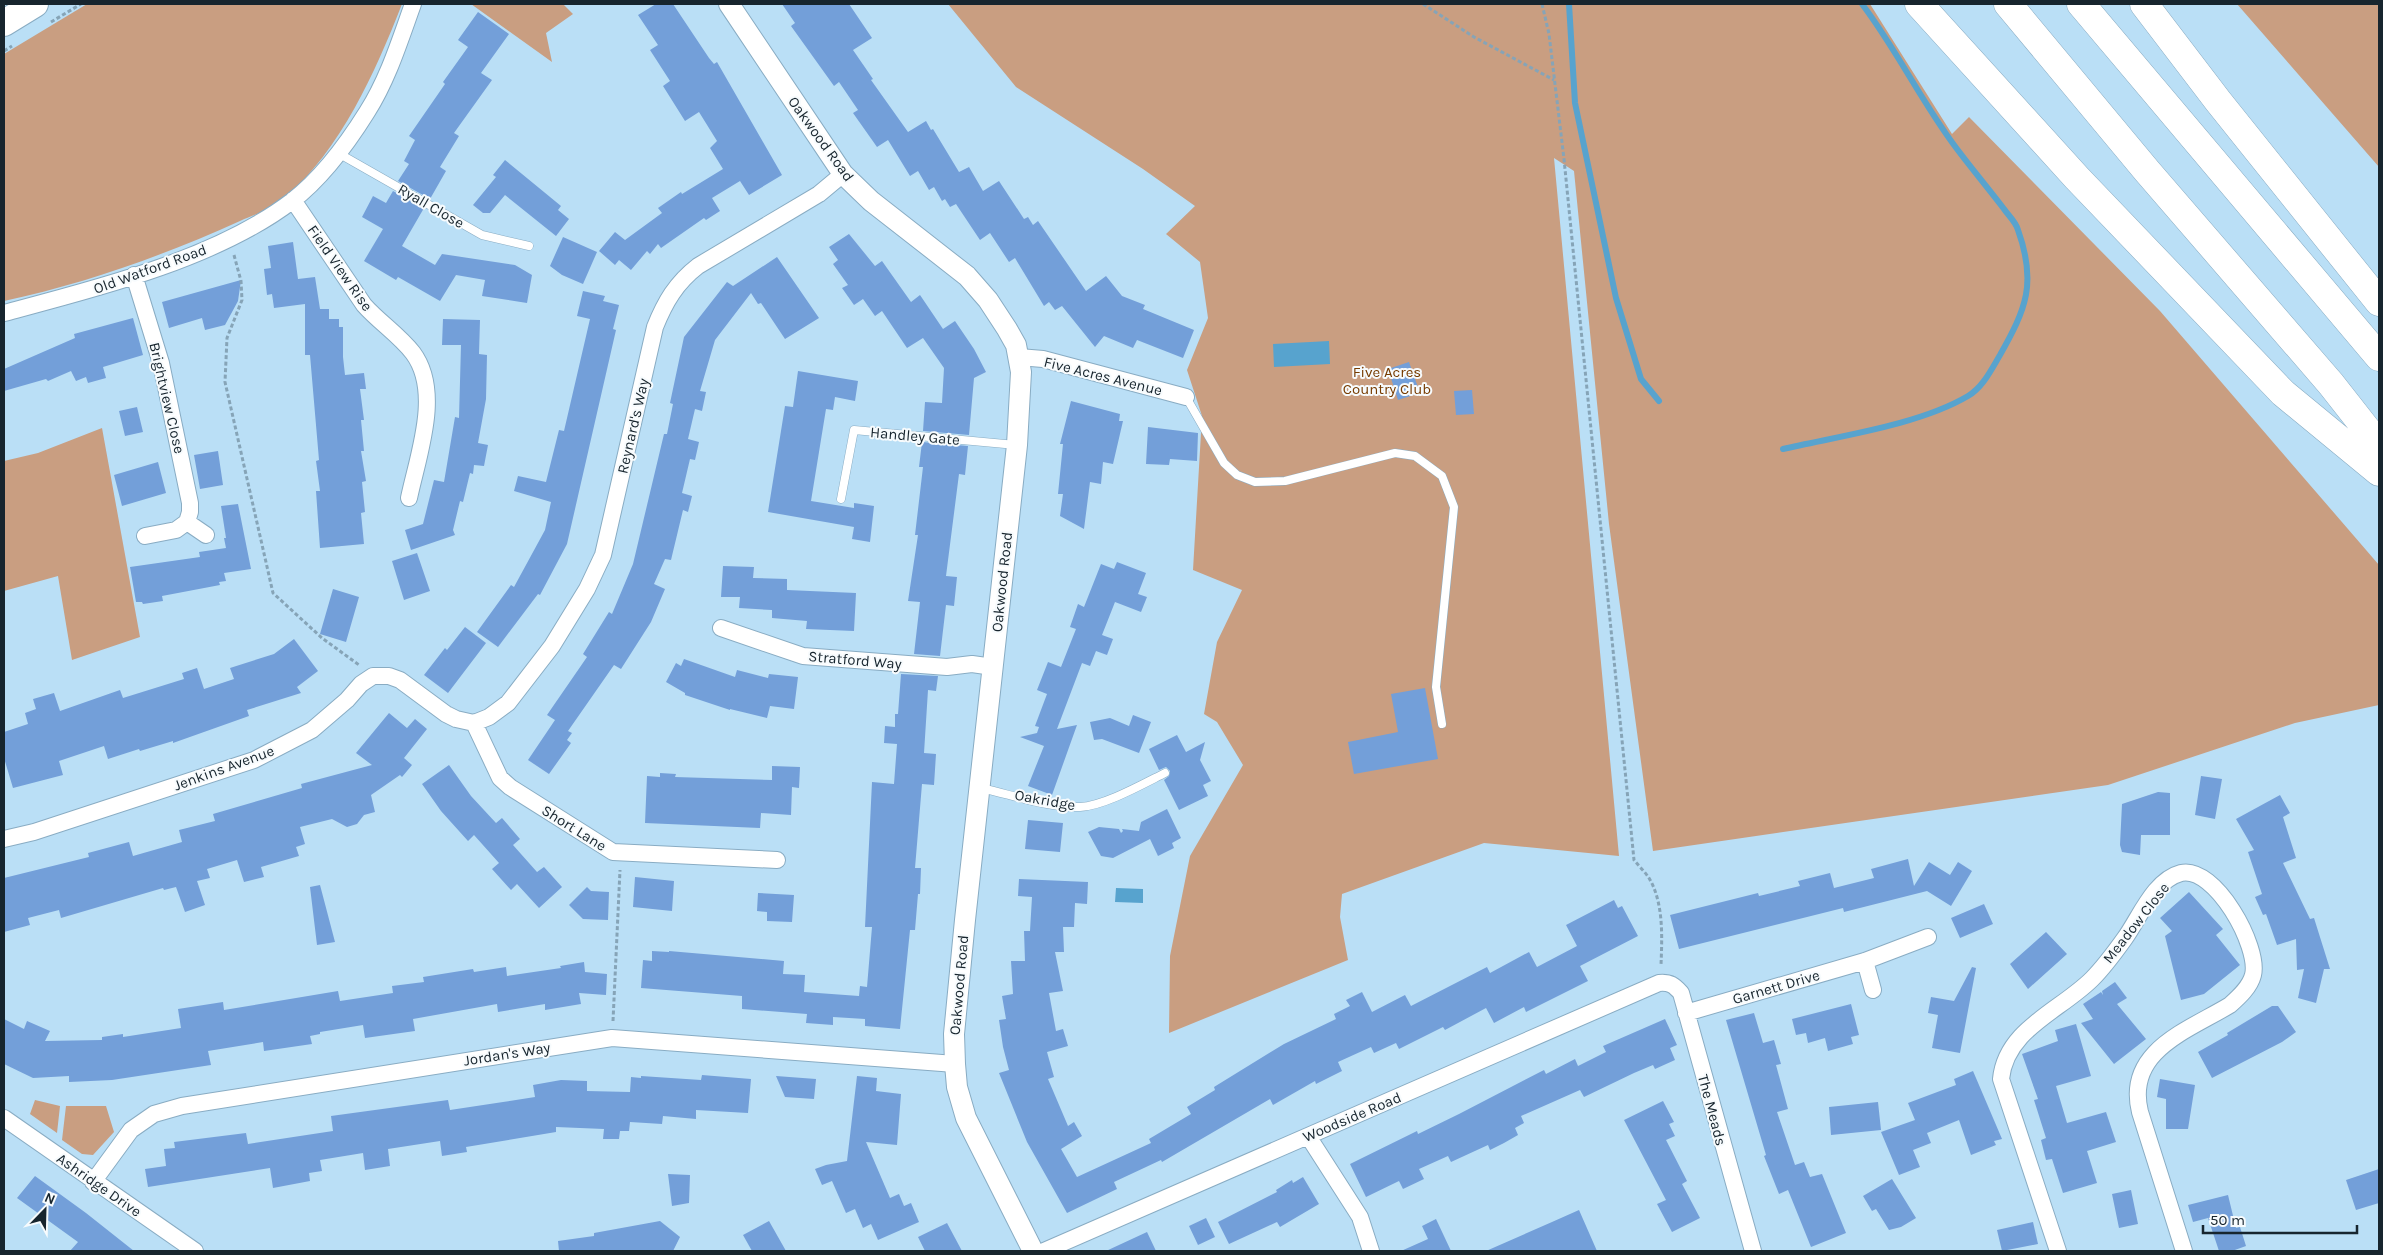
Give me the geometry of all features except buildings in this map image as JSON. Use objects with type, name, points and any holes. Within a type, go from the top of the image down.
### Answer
[{"type":"highway","points":[[4,24],[35,4]]},
{"type":"highway","points":[[1919,4],[2077,178],[2283,393],[2379,472]]},
{"type":"highway","points":[[2008,4],[2147,171],[2331,384],[2379,445]]},
{"type":"highway","points":[[2081,4],[2379,357]]},
{"type":"highway","points":[[2144,4],[2218,101],[2379,302]]},
{"type":"street","name":"Old Watford Road","points":[[4,313],[85,292],[196,254],[272,215],[293,200],[338,153],[368,111],[384,79],[413,4]]},
{"type":"street","name":"Oakwood Road","points":[[730,4],[843,174],[872,201],[967,276],[1007,329],[1019,357],[1022,372],[1017,445],[994,666],[978,787],[954,1034],[957,1087],[966,1118],[1033,1251]]},
{"type":"street","name":"Reynard's Way","points":[[474,723],[489,717],[508,703],[552,646],[587,590],[603,554],[655,328],[672,291],[685,276],[698,266],[820,194],[843,174]]},
{"type":"street","name":"Field View Rise","points":[[293,200],[364,306],[402,340],[415,355],[427,392],[428,408],[409,498]]},
{"type":"street","name":"Brightview Close","points":[[134,275],[161,363],[190,503],[187,522]]},
{"type":"street","name":"Five Acres Avenue","points":[[1019,357],[1043,360],[1186,397]]},
{"type":"street","points":[[144,536],[176,530],[187,522],[206,535]]},
{"type":"street","name":"Stratford Way","points":[[721,628],[804,656],[947,667],[972,664],[994,666]]},
{"type":"street","points":[[373,676],[389,676],[400,680],[446,714],[456,719],[474,723]]},
{"type":"street","name":"Jenkins Avenue","points":[[4,839],[43,829],[254,760],[312,730],[347,700],[361,684],[373,676]]},
{"type":"street","name":"Short Lane","points":[[474,723],[500,778],[510,787],[603,848],[620,854],[777,860]]},
{"type":"street","name":"Meadow Close","points":[[2058,1251],[2001,1079],[2002,1064],[2014,1042],[2024,1032],[2092,979],[2125,938],[2166,880],[2183,873],[2193,874],[2203,879],[2220,894],[2249,941],[2253,966],[2253,976],[2240,996],[2230,1005],[2160,1047],[2147,1060],[2137,1084],[2140,1112],[2184,1251]]},
{"type":"street","name":"Garnett Drive","points":[[1686,1014],[1865,961],[1928,938]]},
{"type":"street","points":[[1865,961],[1873,990]]},
{"type":"street","name":"The Meads","points":[[1660,983],[1667,982],[1675,985],[1681,993],[1753,1251]]},
{"type":"street","name":"Woodside Road","points":[[1044,1251],[1660,983]]},
{"type":"street","name":"Jordan's Way","points":[[93,1182],[131,1130],[154,1114],[192,1105],[612,1038],[955,1064]]},
{"type":"street","name":"Ashridge Drive","points":[[4,1118],[93,1182],[195,1251]]},
{"type":"street","points":[[1308,1136],[1360,1217],[1371,1251]]},
{"type":"lane","name":"Ryall Close","points":[[338,153],[482,235],[529,246]]},
{"type":"lane","points":[[1186,397],[1224,463],[1238,475],[1255,482],[1285,481],[1395,453],[1415,456],[1442,476],[1454,507],[1436,687],[1442,724]]},
{"type":"lane","name":"Handley Gate","points":[[840,499],[854,430],[1017,445]]},
{"type":"lane","name":"Oakridge","points":[[978,787],[1060,806],[1082,807],[1122,794],[1166,773]]},
{"type":"path","points":[[1423,4],[1474,37],[1554,80]]},
{"type":"path","points":[[1542,4],[1564,159],[1634,860],[1649,879],[1663,930],[1660,983]]},
{"type":"path","points":[[230,237],[241,281],[242,300],[227,338],[225,382],[273,593],[322,638],[373,676]]},
{"type":"path","points":[[612,1038],[620,854]]},
{"type":"green space","points":[[87,4],[402,4],[368,83],[339,134],[304,179],[279,203],[212,234],[153,257],[64,286],[4,301],[4,54]]},
{"type":"green space","points":[[471,4],[563,4],[573,14],[546,33],[552,62]]},
{"type":"green space","name":"Five Acres Country Club","points":[[948,4],[1870,4],[1952,134],[1969,117],[2160,311],[2379,565],[2379,705],[2295,723],[2108,785],[1653,851],[1609,524],[1574,171],[1554,158],[1619,856],[1484,843],[1342,894],[1340,917],[1348,960],[1169,1033],[1170,956],[1190,856],[1243,765],[1217,722],[1204,714],[1217,642],[1242,590],[1193,570],[1202,416],[1187,370],[1208,318],[1200,262],[1166,234],[1195,206],[1143,169],[1016,87]]},
{"type":"green space","points":[[2237,4],[2379,4],[2379,167]]},
{"type":"green space","points":[[102,428],[140,637],[72,660],[58,576],[4,591],[4,461],[38,453]]},
{"type":"green space","points":[[35,1100],[60,1106],[57,1133],[30,1114]]},
{"type":"green space","points":[[66,1106],[106,1106],[114,1132],[93,1155],[82,1154],[62,1140]]},
{"type":"water","points":[[1329,341],[1330,364],[1274,367],[1273,344]]},
{"type":"water","points":[[1116,888],[1143,889],[1143,903],[1115,902]]},
{"type":"waterway","points":[[1569,4],[1575,103],[1616,298],[1641,379],[1659,401]]},
{"type":"waterway","points":[[1783,449],[1903,422],[1926,415],[1968,396],[1982,383],[2000,355],[2016,324],[2026,295],[2028,281],[2027,265],[2016,224],[1944,131],[1862,4]]}]
